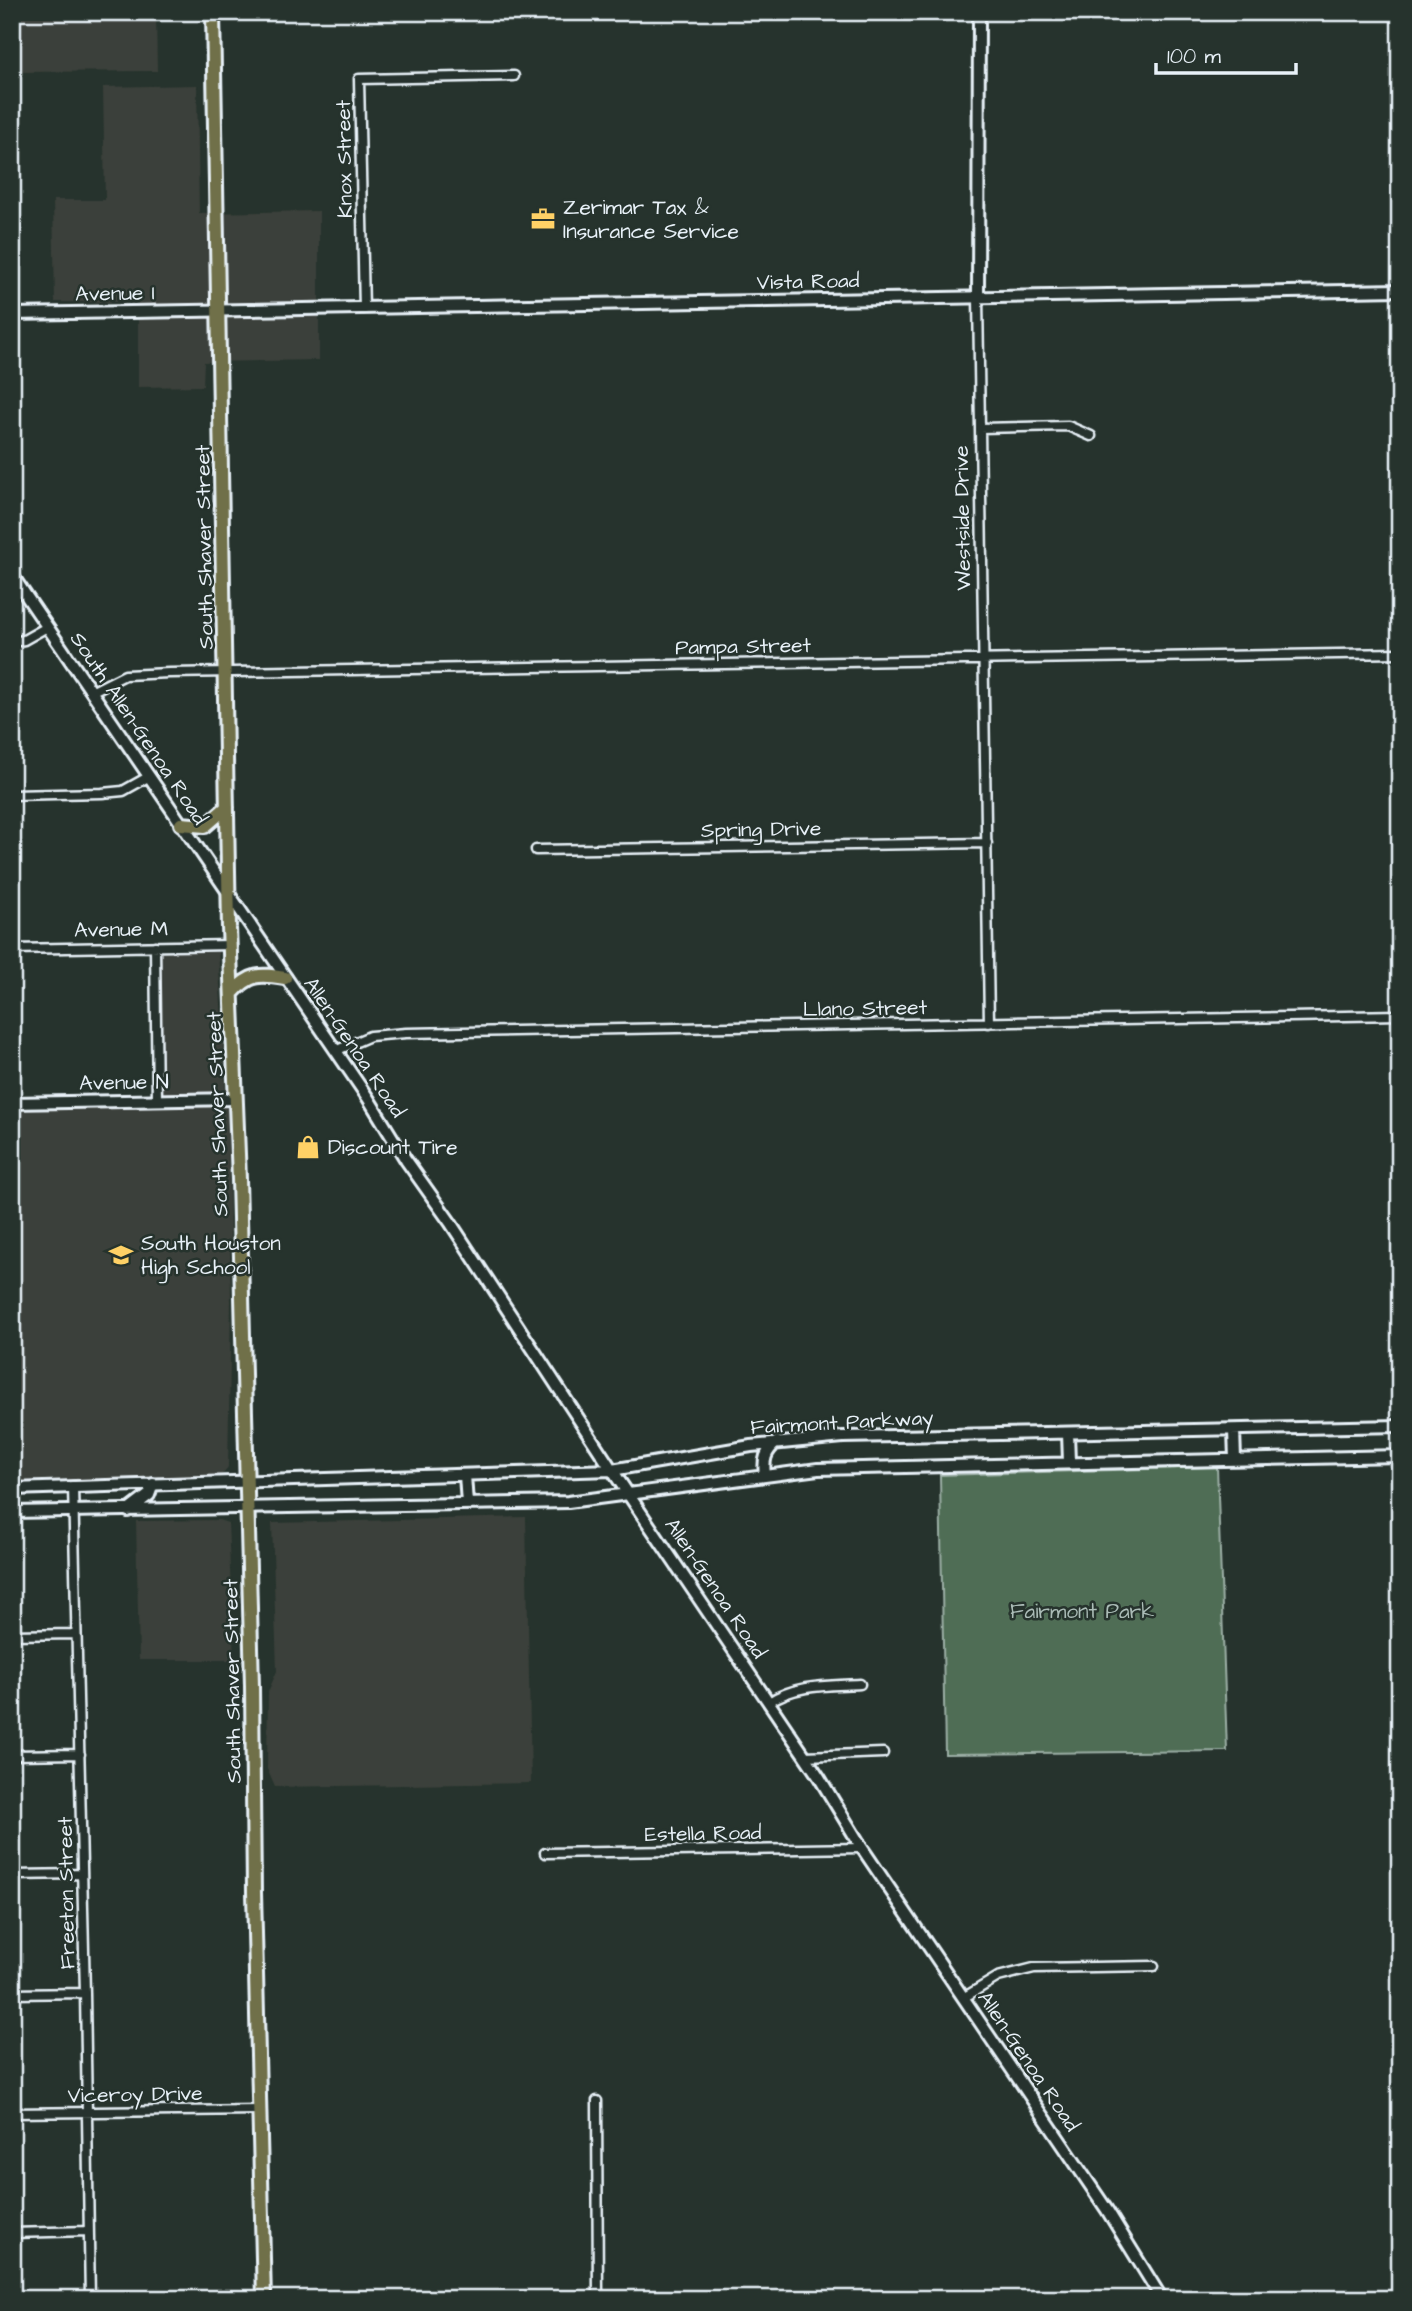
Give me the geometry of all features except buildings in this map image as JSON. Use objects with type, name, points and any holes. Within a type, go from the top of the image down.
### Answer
[{"type":"main road","name":"South Shaver Street","points":[[213,12],[227,807],[252,1686],[258,2110],[264,2299]]},
{"type":"main road","name":"Westside Drive","points":[[978,297],[979,12]]},
{"type":"main road","name":"Vista Road","points":[[217,311],[1400,290]]},
{"type":"main road","name":"Avenue I","points":[[12,314],[217,311]]},
{"type":"main road","name":"South Allen-Genoa Road","points":[[12,575],[231,899]]},
{"type":"main road","points":[[181,824],[205,826],[227,807]]},
{"type":"main road","name":"Allen-Genoa Road","points":[[231,899],[368,1098],[406,1160],[805,1756],[862,1848],[1107,2210],[1162,2299]]},
{"type":"main road","points":[[232,993],[244,980],[254,976],[285,978]]},
{"type":"main road","name":"Avenue N","points":[[12,1103],[236,1099]]},
{"type":"main road","name":"Fairmont Parkway","points":[[12,1489],[612,1470],[777,1442],[843,1437],[1400,1426]]},
{"type":"main road","points":[[1234,1430],[1235,1459]]},
{"type":"main road","points":[[1068,1433],[1069,1462]]},
{"type":"main road","points":[[765,1475],[765,1457],[777,1442]]},
{"type":"main road","points":[[12,1512],[568,1502],[818,1469],[1400,1456]]},
{"type":"main road","points":[[465,1475],[467,1504]]},
{"type":"main road","points":[[128,1511],[149,1495],[153,1484]]},
{"type":"street","name":"Knox Street","points":[[364,309],[359,79],[514,76]]},
{"type":"street","name":"Westside Drive","points":[[978,297],[989,1023]]},
{"type":"street","points":[[980,428],[1068,426],[1091,436]]},
{"type":"street","points":[[12,642],[24,640],[47,627]]},
{"type":"street","name":"Pampa Street","points":[[91,692],[125,675],[225,671],[1400,653]]},
{"type":"street","points":[[12,795],[123,791],[148,777]]},
{"type":"street","name":"Spring Drive","points":[[536,850],[987,843]]},
{"type":"street","name":"Avenue M","points":[[12,949],[231,945]]},
{"type":"street","points":[[155,946],[157,1100]]},
{"type":"street","name":"Llano Street","points":[[335,1051],[370,1036],[406,1033],[1400,1015]]},
{"type":"street","name":"Freeton Street","points":[[73,1486],[90,2299]]},
{"type":"street","points":[[12,1635],[75,1634]]},
{"type":"street","points":[[769,1702],[785,1692],[803,1688],[860,1684]]},
{"type":"street","points":[[805,1756],[883,1753]]},
{"type":"street","points":[[12,1755],[80,1754]]},
{"type":"street","name":"Estella Road","points":[[545,1853],[862,1848]]},
{"type":"street","points":[[12,1875],[82,1874]]},
{"type":"street","points":[[963,1998],[998,1977],[1034,1968],[1154,1966]]},
{"type":"street","points":[[12,1994],[85,1993]]},
{"type":"street","points":[[597,2101],[598,2299]]},
{"type":"street","name":"Viceroy Drive","points":[[12,2113],[258,2110]]},
{"type":"street","points":[[12,2233],[88,2231]]},
{"type":"shaded area","points":[[12,12],[156,12],[157,71],[12,72]]},
{"type":"shaded area","points":[[197,85],[199,213],[319,211],[319,360],[204,362],[203,386],[138,387],[138,302],[55,302],[53,200],[105,200],[103,87]]},
{"type":"shaded area","points":[[218,949],[226,1095],[161,1097],[160,950]]},
{"type":"shaded area","name":"South Houston High School","points":[[228,1103],[231,1301],[228,1467],[224,1473],[217,1476],[12,1483],[12,1107]]},
{"type":"shaded area","points":[[526,1517],[531,1783],[275,1787],[267,1769],[268,1692],[277,1671],[272,1523]]},
{"type":"shaded area","points":[[219,1520],[228,1523],[234,1660],[139,1660],[136,1521]]},
{"type":"green space","name":"Fairmont Park","points":[[1217,1467],[1227,1751],[945,1754],[940,1475]]},
{"type":"waterway","points":[[67,2299],[76,2296]]},
{"type":"place","name":"Zerimar Tax & Insurance Service","points":[[543,219]]},
{"type":"place","name":"Discount Tire","points":[[308,1147]]},
{"type":"place","name":"South Houston High School","points":[[121,1255]]}]
